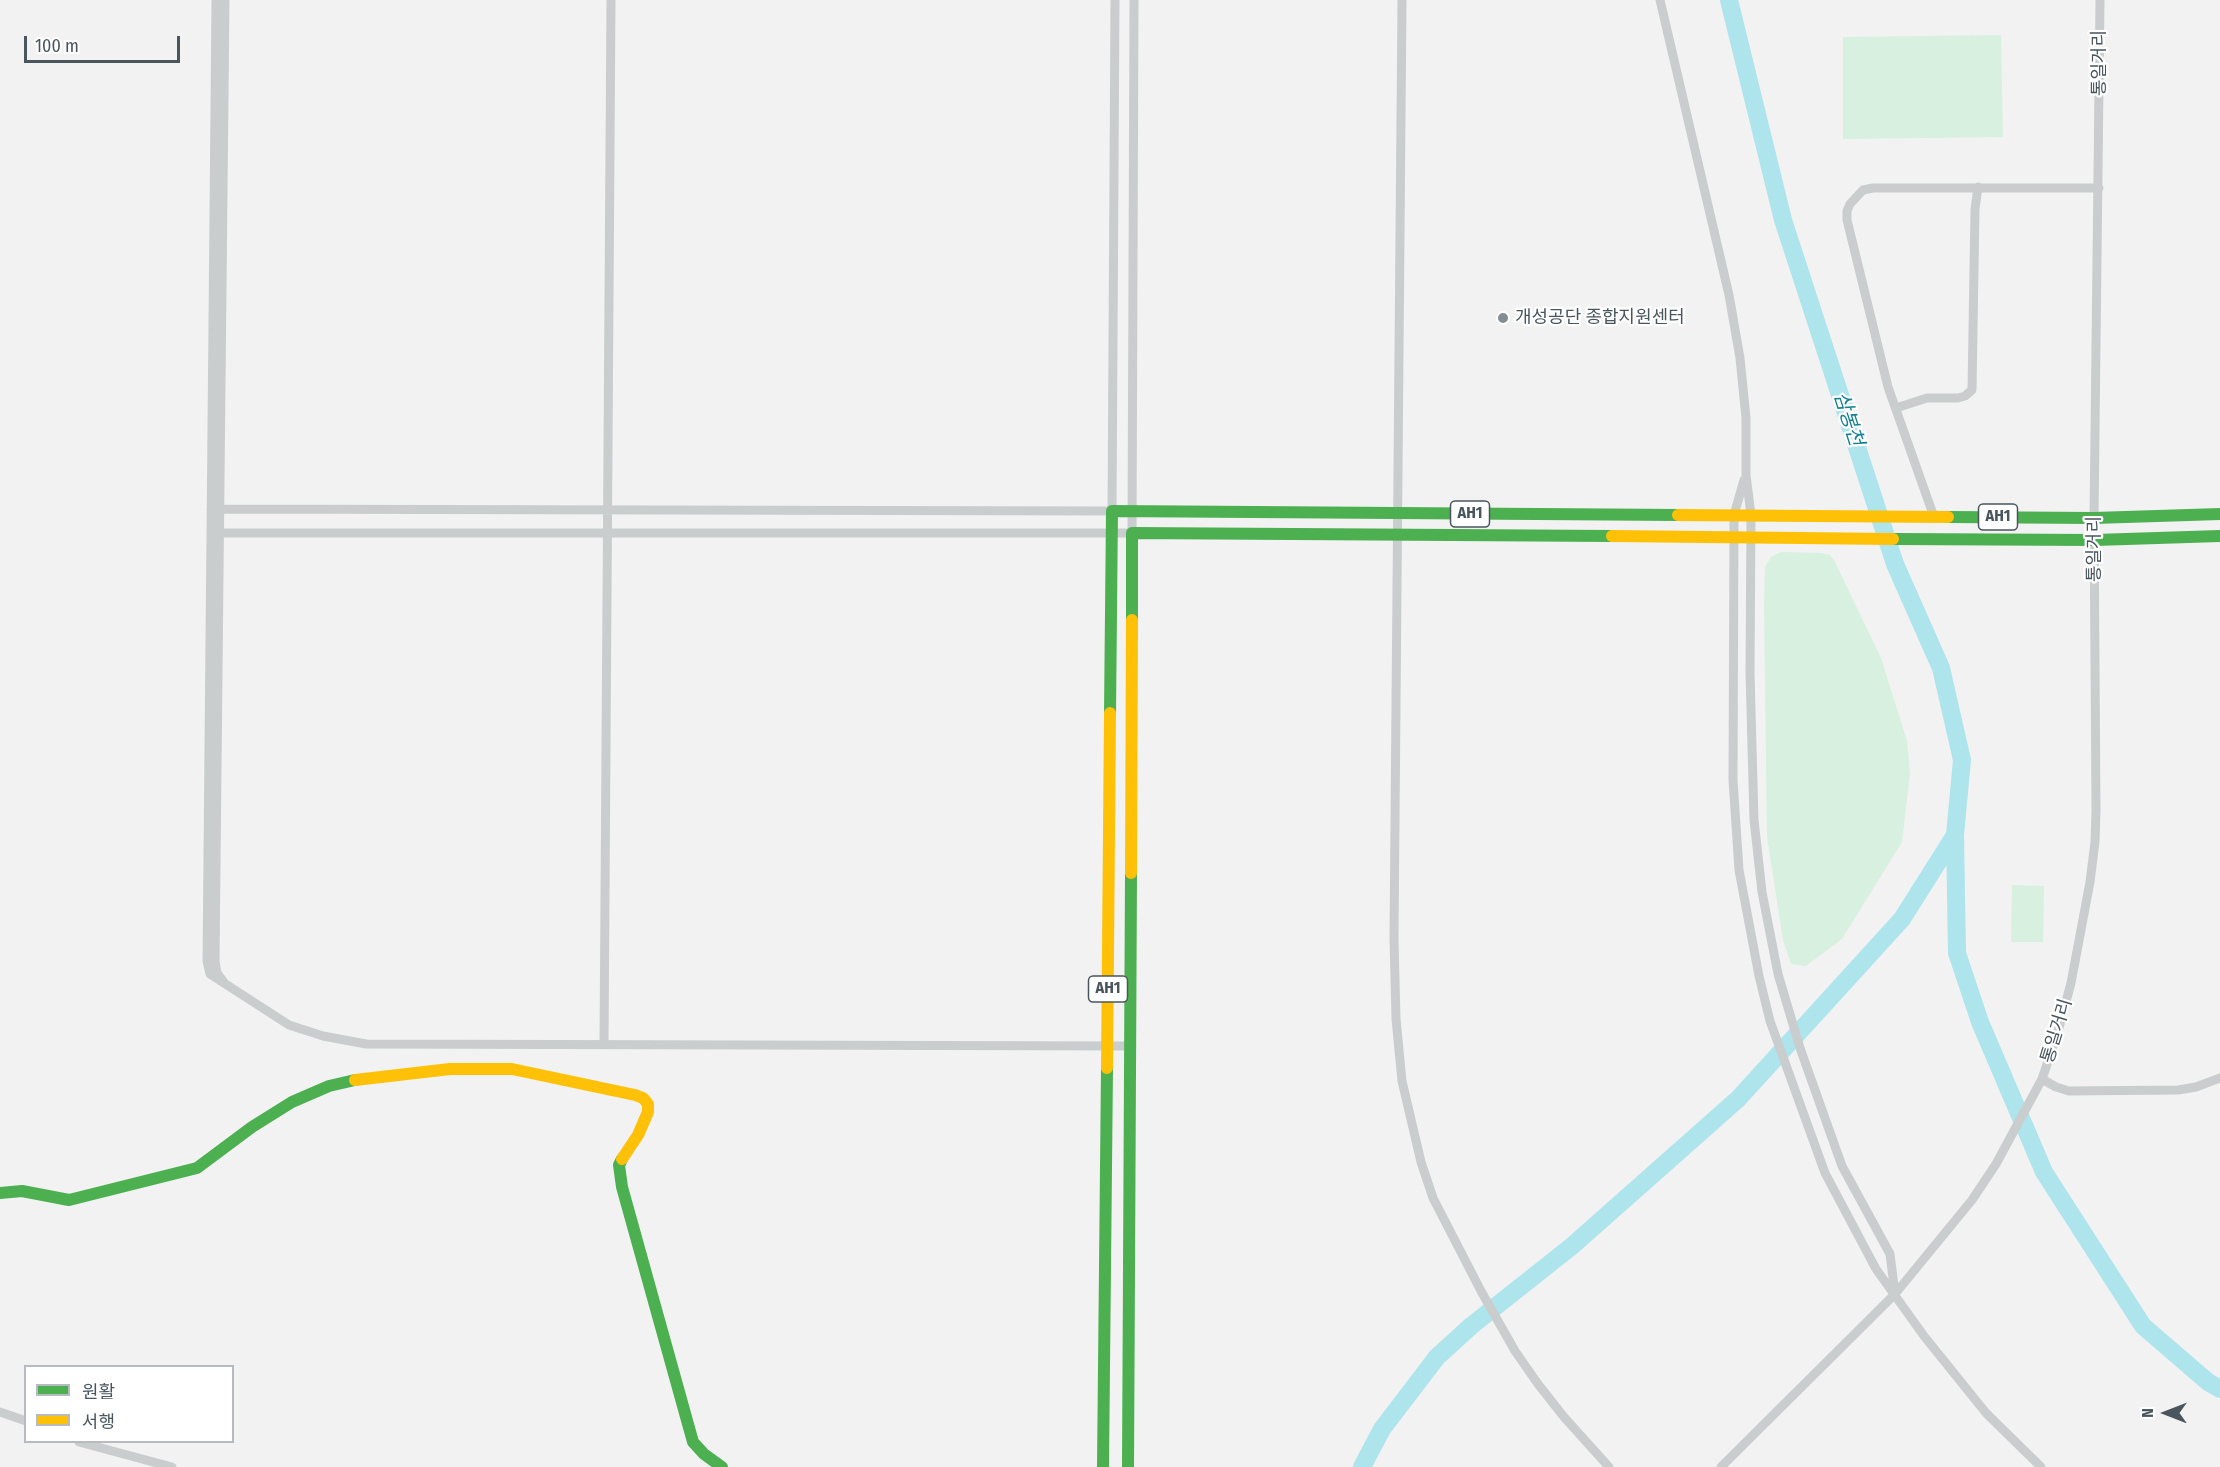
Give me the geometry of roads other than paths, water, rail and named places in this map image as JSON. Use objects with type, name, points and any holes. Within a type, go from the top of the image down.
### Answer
[{"type":"main road","name":"AH1","points":[[1103,1467],[1112,511],[2094,518],[2220,514]]},
{"type":"main road","name":"AH1","points":[[1128,1467],[1132,533],[2095,540],[2220,536]]},
{"type":"main road","points":[[0,1193],[22,1191],[69,1200],[197,1168],[252,1127],[292,1102],[329,1086],[370,1077],[450,1068],[512,1069],[643,1098],[648,1104],[648,1112],[638,1135],[618,1165],[622,1187],[693,1442],[704,1455],[722,1467]]},
{"type":"street","points":[[216,0],[215,961],[217,973],[226,986]]},
{"type":"street","points":[[215,509],[225,0]]},
{"type":"street","points":[[604,1044],[611,0]]},
{"type":"street","points":[[215,509],[1112,511],[1115,0]]},
{"type":"street","points":[[215,533],[1132,533],[1134,0]]},
{"type":"street","points":[[1402,0],[1394,939],[1396,1019],[1402,1081],[1421,1162],[1433,1198],[1496,1319],[1538,1384],[1609,1467]]},
{"type":"street","points":[[1660,0],[1729,295],[1740,358],[1746,418],[1746,475],[1751,516],[1750,673],[1754,820],[1762,892],[1786,1002],[1800,1048],[1842,1166],[1890,1254],[1895,1294]]},
{"type":"street","name":"통일거리","points":[[1721,1467],[1895,1294],[1972,1200],[1996,1164],[2042,1079],[2071,983],[2095,842],[2094,518],[2100,0]]},
{"type":"street","points":[[1896,408],[1927,398],[1958,398],[1972,390],[1975,209],[1978,187]]},
{"type":"street","points":[[1934,517],[1888,387],[1871,326],[1847,220],[1850,204],[1863,190],[1873,188],[2099,188]]},
{"type":"street","points":[[1746,475],[1734,515],[1732,737],[1735,827],[1744,897],[1770,1021],[1825,1173],[1876,1269],[1924,1336],[1986,1413],[2041,1467]]},
{"type":"street","points":[[215,533],[207,961],[210,974],[289,1025],[323,1036],[366,1044],[1130,1046]]},
{"type":"street","points":[[2042,1079],[2069,1091],[2178,1090],[2196,1087],[2220,1078]]},
{"type":"street","points":[[0,1412],[24,1420]]},
{"type":"street","points":[[83,1443],[172,1467]]},
{"type":"waterway","name":"삼봉천","points":[[1729,0],[1783,220],[1895,564],[1941,668],[1962,760],[1955,835],[1957,953],[1980,1022],[2044,1172],[2143,1326],[2208,1382],[2220,1389]]},
{"type":"waterway","points":[[1362,1467],[1382,1429],[1437,1357],[1471,1326],[1572,1246],[1738,1099],[1902,919],[1955,835]]},
{"type":"place","name":"개성공단 종합지원센터","points":[[1503,318]]}]
